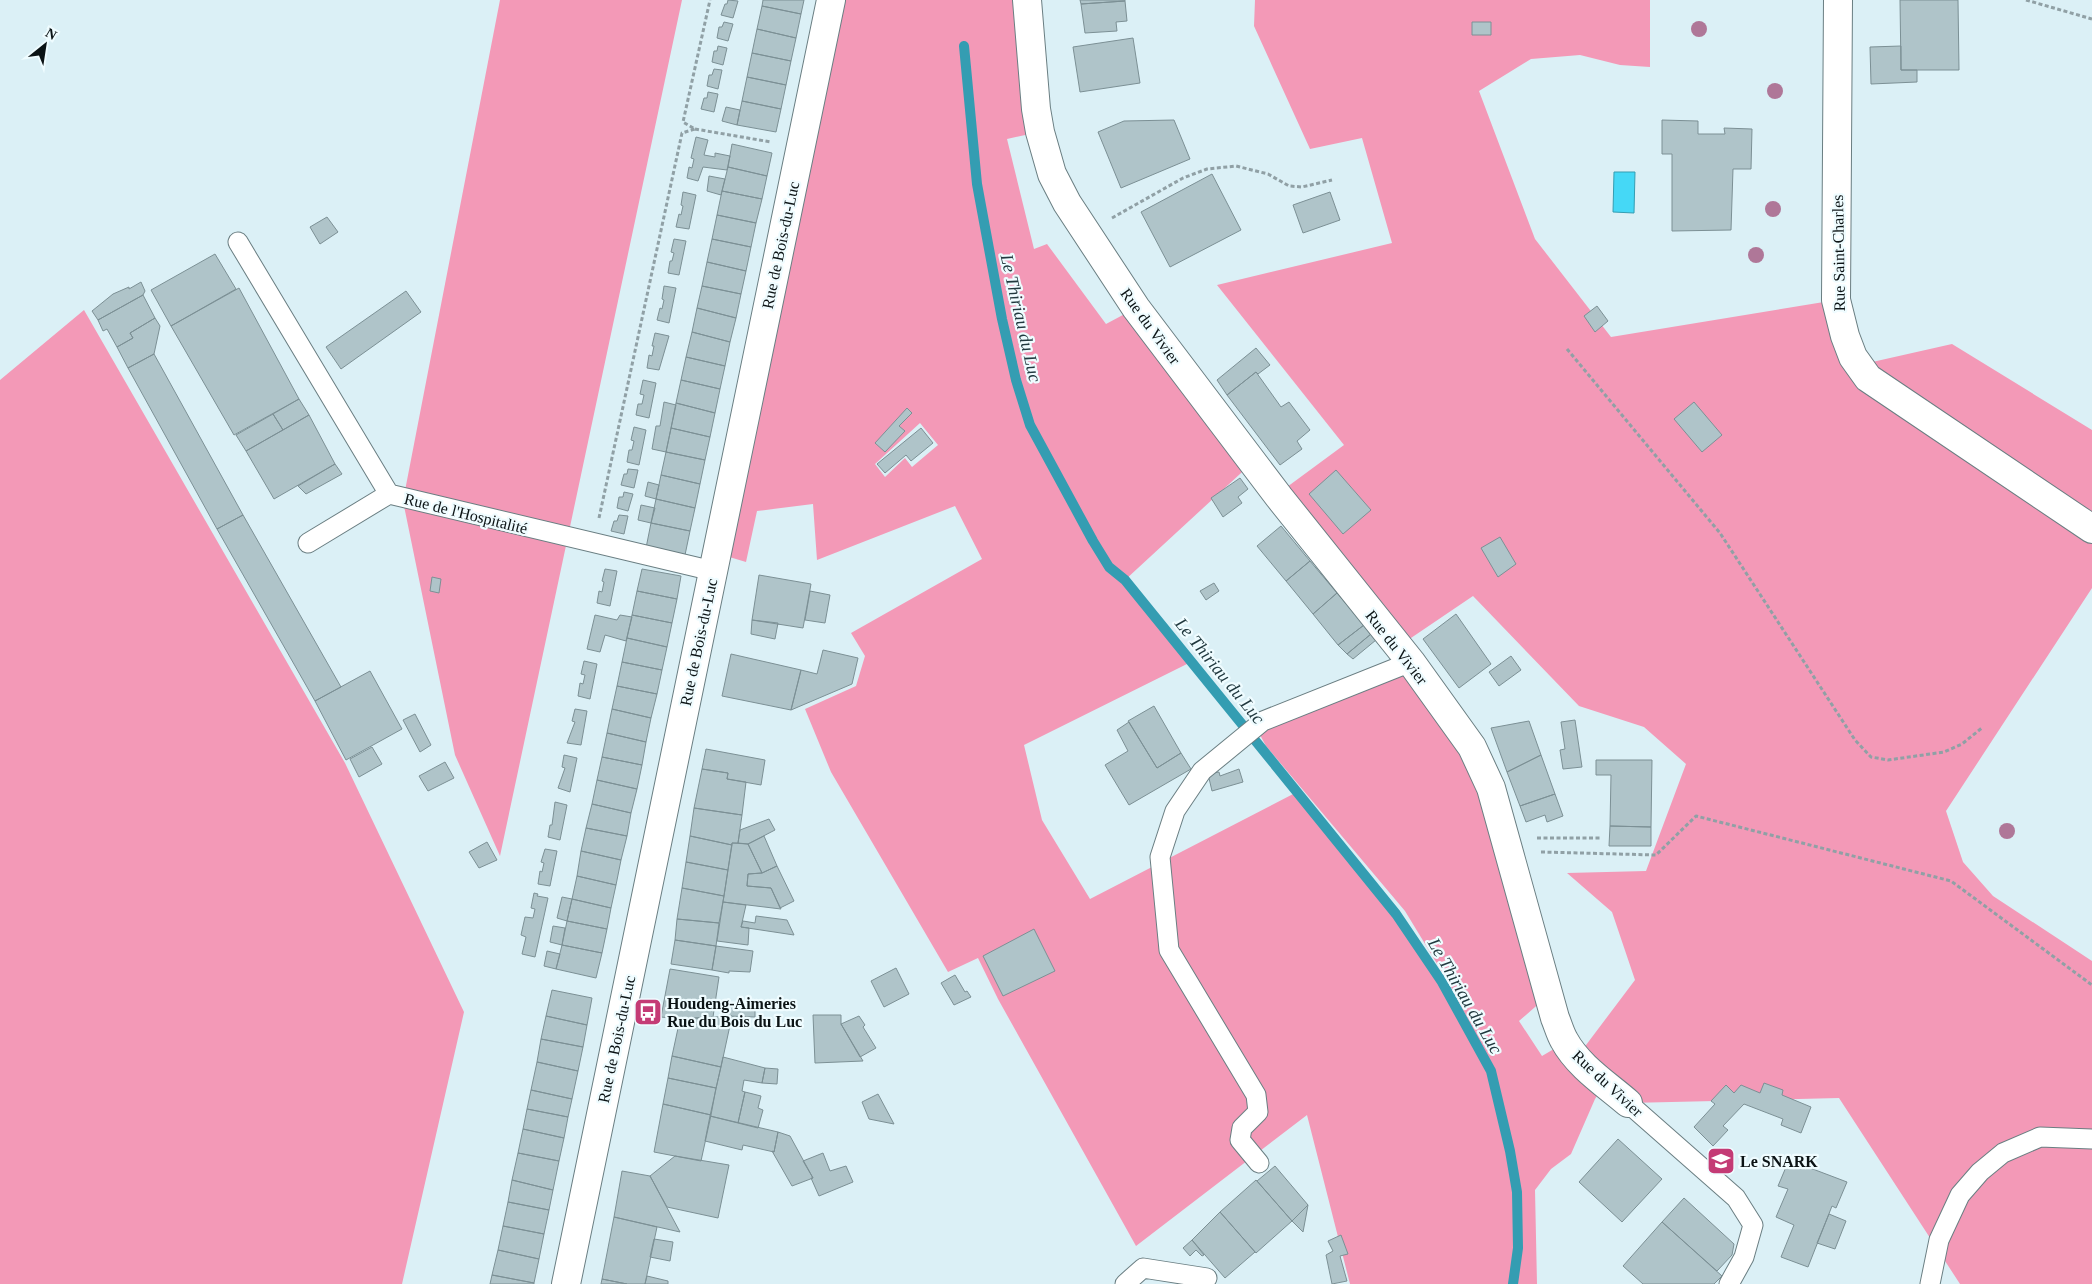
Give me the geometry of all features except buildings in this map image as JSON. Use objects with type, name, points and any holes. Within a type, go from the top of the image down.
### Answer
[{"type":"street","name":"Rue de Bois-du-Luc","points":[[566,1284],[831,0]]},
{"type":"street","name":"Rue du Vivier","points":[[1027,0],[1036,109],[1040,132],[1052,174],[1067,203],[1142,316],[1279,496],[1411,662],[1472,747],[1490,788],[1555,1018],[1563,1039],[1593,1073],[1628,1102]]},
{"type":"street","name":"Rue Saint-Charles","points":[[1838,0],[1836,300],[1845,336],[1853,357],[1868,378],[2092,529]]},
{"type":"lane","name":"Rue de l'Hospitalité","points":[[238,242],[389,494],[713,571]]},
{"type":"lane","points":[[308,542],[389,494]]},
{"type":"lane","points":[[1259,1163],[1240,1140],[1242,1128],[1258,1112],[1256,1095],[1170,950],[1160,857],[1175,810],[1202,771],[1263,721],[1411,662]]},
{"type":"lane","name":"Rue du Vivier","points":[[1628,1102],[1736,1198],[1753,1225],[1744,1257],[1729,1284]]},
{"type":"lane","points":[[1930,1284],[1938,1240],[1960,1195],[1980,1172],[2003,1153],[2040,1137],[2092,1139]]},
{"type":"lane","points":[[1125,1284],[1143,1268],[1207,1278]]},
{"type":"path","points":[[710,0],[684,122],[696,129],[800,148]]},
{"type":"path","points":[[2026,0],[2092,19]]},
{"type":"path","points":[[594,544],[682,133],[696,129]]},
{"type":"path","points":[[1086,232],[1184,178],[1207,169],[1236,166],[1268,174],[1289,186],[1302,187],[1332,180]]},
{"type":"path","points":[[1567,349],[1720,533],[1854,740],[1871,757],[1888,760],[1944,752],[1962,744],[1983,727]]},
{"type":"path","points":[[1507,847],[1656,855],[1696,816],[1951,881],[2092,985]]},
{"type":"path","points":[[1507,847],[1542,837],[1601,838]]},
{"type":"shaded area","points":[[500,0],[682,0],[500,856],[455,755],[403,501]]},
{"type":"shaded area","points":[[831,0],[1027,0],[1039,132],[1007,139],[1034,249],[1047,244],[1106,324],[1136,308],[1253,462],[1125,580],[1191,662],[1024,745],[1042,820],[1090,899],[1297,792],[1396,914],[1442,982],[1490,1071],[1495,1071],[1450,985],[1405,911],[1266,746],[1259,733],[1267,726],[1407,671],[1452,732],[1492,814],[1543,1000],[1519,1021],[1542,1056],[1559,1046],[1601,1089],[1571,1154],[1551,1169],[1535,1190],[1537,1284],[1350,1284],[1307,1115],[1136,1246],[998,999],[978,958],[948,972],[831,772],[805,709],[856,686],[865,656],[851,633],[982,559],[955,506],[817,560],[813,504],[757,511],[746,562],[716,553]],"holes":[[[920,423],[938,445],[912,467],[905,458],[885,477],[875,464]]]},
{"type":"shaded area","points":[[1255,0],[1650,0],[1650,67],[1620,65],[1580,55],[1531,59],[1479,91],[1535,239],[1611,337],[1836,300],[1859,365],[1952,344],[2092,430],[2092,588],[1946,811],[1963,862],[1993,896],[2092,961],[2092,1284],[1960,1284],[1839,1098],[1628,1103],[1577,1057],[1635,980],[1612,912],[1567,873],[1646,871],[1686,764],[1644,727],[1579,706],[1473,596],[1408,640],[1287,487],[1344,445],[1217,285],[1392,243],[1362,138],[1310,149],[1254,26]]},
{"type":"shaded area","points":[[84,310],[345,763],[464,1012],[402,1284],[0,1284],[0,380]]},
{"type":"water","points":[[1614,172],[1635,172],[1634,213],[1613,212]]},
{"type":"waterway","name":"Le Thiriau du Luc","points":[[964,46],[977,184],[1002,319],[1016,380],[1030,425],[1109,567],[1125,580],[1396,914],[1442,982],[1491,1071],[1510,1151],[1517,1192],[1518,1248],[1513,1284]]},
{"type":"place","name":"Houdeng-Aimeries Rue du Bois du Luc","points":[[648,1012]]},
{"type":"place","name":"Le SNARK","points":[[1721,1161]]}]
